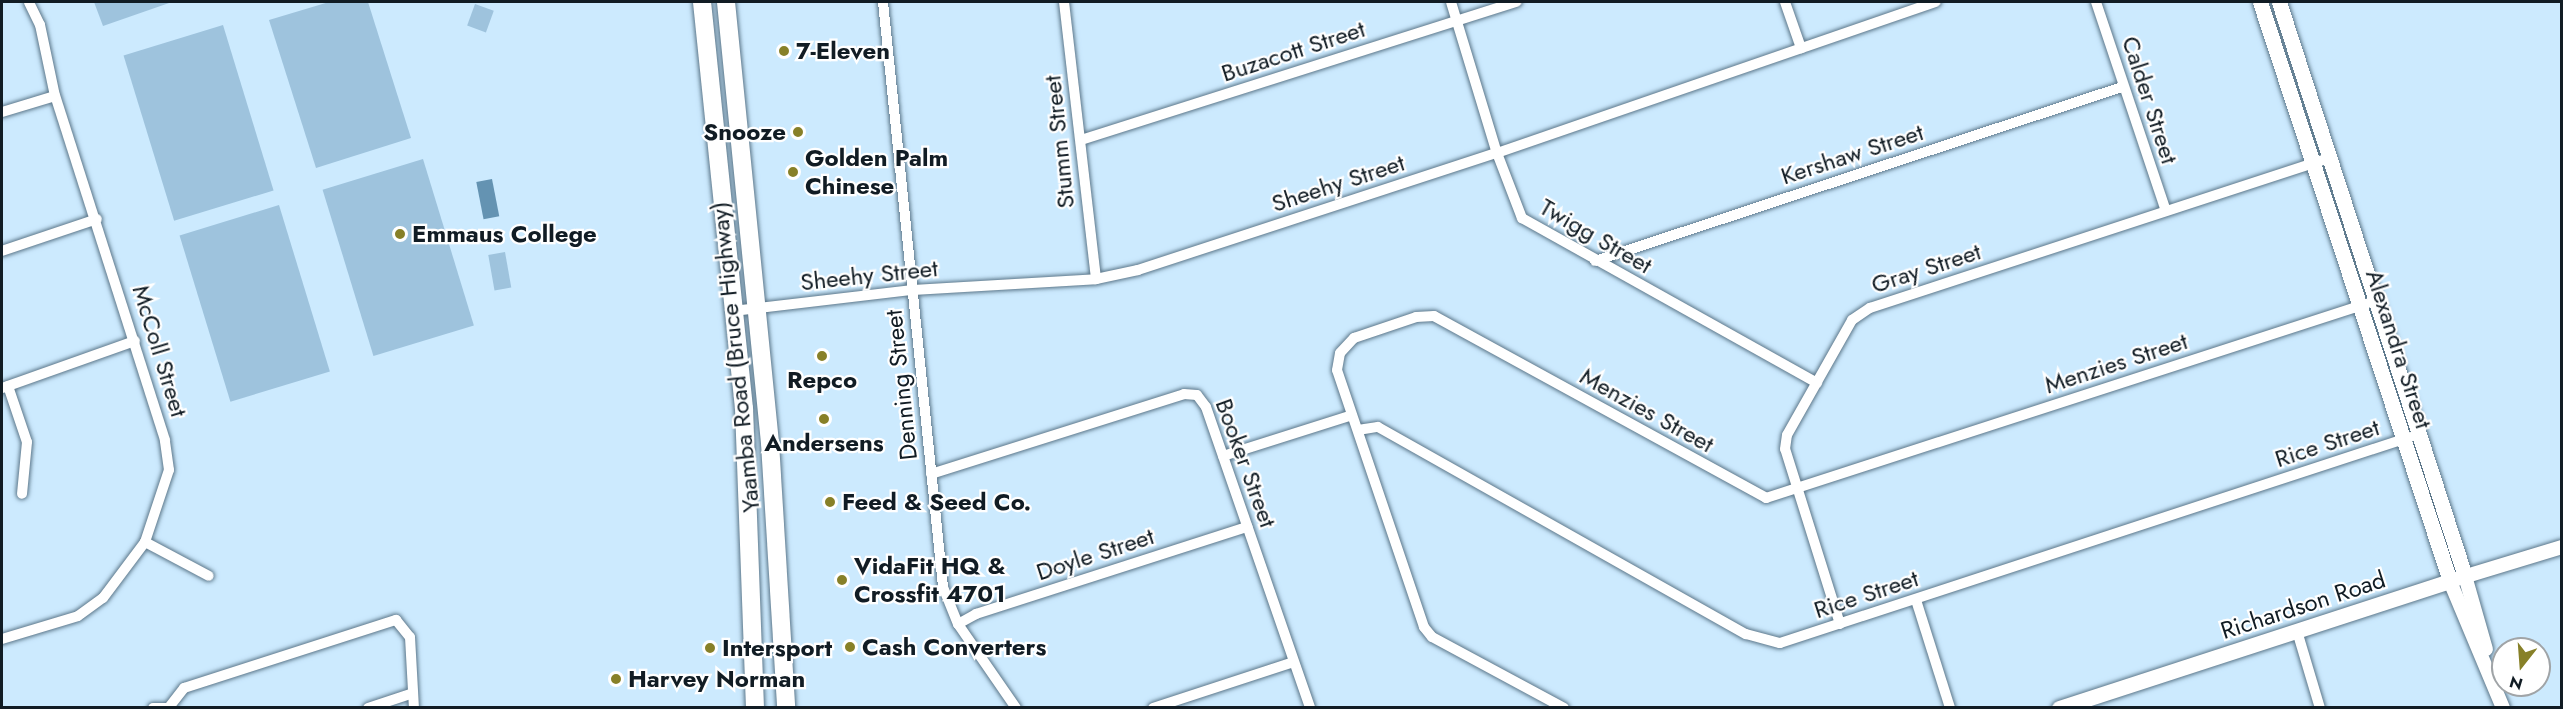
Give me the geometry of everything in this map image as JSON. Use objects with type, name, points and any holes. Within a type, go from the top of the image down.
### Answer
[{"type":"highway","name":"Yaamba Road (Bruce Highway)","points":[[702,2],[744,408],[755,708]]},
{"type":"highway","name":"Yaamba Road (Bruce Highway)","points":[[726,2],[770,443],[786,708]]},
{"type":"main road","name":"Alexandra Street","points":[[2260,2],[2321,160],[2457,579]]},
{"type":"main road","name":"Alexandra Street","points":[[2279,2],[2321,160]]},
{"type":"main road","name":"Richardson Road","points":[[2060,708],[2457,579]]},
{"type":"street","name":"McColl Street","points":[[2,639],[78,616],[103,598],[145,542],[169,470],[165,440],[97,219],[55,96],[44,39],[28,2]]},
{"type":"street","name":"Denning Street","points":[[883,2],[943,587],[958,624],[1016,708]]},
{"type":"street","name":"Stumm Street","points":[[1064,2],[1096,279]]},
{"type":"street","name":"Twigg Street","points":[[1450,2],[1497,153],[1522,218],[1595,261],[1817,382]]},
{"type":"street","name":"Buzacott Street","points":[[1081,140],[1517,2]]},
{"type":"street","points":[[1785,2],[1801,48]]},
{"type":"street","name":"Sheehy Street","points":[[733,312],[913,290],[1096,279],[1138,270],[1497,153],[1936,2]]},
{"type":"street","name":"Calder Street","points":[[2096,2],[2122,87],[2166,211]]},
{"type":"street","name":"Kershaw Street","points":[[1595,261],[2122,87]]},
{"type":"street","points":[[2,112],[55,96]]},
{"type":"street","name":"Gray Street","points":[[1840,624],[1785,444],[1852,320],[1870,308],[2321,160]]},
{"type":"street","points":[[2,251],[97,219]]},
{"type":"street","name":"Menzies Street","points":[[1564,708],[1432,637],[1424,627],[1337,370],[1337,361],[1346,345],[1354,338],[1416,317],[1434,316],[1756,495],[1775,497],[2368,304]]},
{"type":"street","points":[[22,494],[27,442],[5,387],[135,341]]},
{"type":"street","name":"Booker Street","points":[[931,474],[1184,394],[1202,399],[1310,708]]},
{"type":"street","points":[[1223,456],[1352,416]]},
{"type":"street","name":"Rice Street","points":[[1358,429],[1377,427],[1756,639],[1780,643],[2412,437]]},
{"type":"street","name":"Doyle Street","points":[[958,624],[976,614],[1247,527]]},
{"type":"street","points":[[145,542],[209,576]]},
{"type":"street","name":"Richardson Road","points":[[2457,579],[2562,547]]},
{"type":"street","name":"Alexandra Street","points":[[2457,579],[2503,708]]},
{"type":"street","points":[[1916,600],[1950,708]]},
{"type":"street","points":[[153,708],[170,707],[184,688],[396,620],[410,637],[414,708]]},
{"type":"street","points":[[2297,631],[2320,708]]},
{"type":"street","points":[[1153,708],[1294,662]]},
{"type":"street","points":[[368,708],[413,693]]},
{"type":"shaded area","points":[[94,2],[172,2],[103,26]]},
{"type":"shaded area","points":[[329,2],[368,2],[411,138],[316,168],[269,20]]},
{"type":"shaded area","points":[[475,4],[494,11],[486,32],[467,26]]},
{"type":"shaded area","points":[[223,25],[274,190],[174,221],[124,55]]},
{"type":"shaded area","points":[[423,159],[474,325],[373,356],[323,190]]},
{"type":"shaded area","points":[[492,179],[499,216],[484,219],[476,182]]},
{"type":"shaded area","points":[[279,205],[330,371],[230,402],[180,235]]},
{"type":"shaded area","points":[[505,252],[511,287],[495,290],[488,255]]},
{"type":"place","name":"7-Eleven","points":[[784,51]]},
{"type":"place","name":"Snooze","points":[[798,132]]},
{"type":"place","name":"Golden Palm Chinese","points":[[793,172]]},
{"type":"place","name":"Emmaus College","points":[[400,234]]},
{"type":"place","name":"Repco","points":[[822,356]]},
{"type":"place","name":"Andersens","points":[[824,419]]},
{"type":"place","name":"Feed & Seed Co.","points":[[830,502]]},
{"type":"place","name":"VidaFit HQ & Crossfit 4701","points":[[842,580]]},
{"type":"place","name":"Cash Converters","points":[[850,647]]},
{"type":"place","name":"Intersport","points":[[710,648]]},
{"type":"place","name":"Harvey Norman","points":[[616,679]]}]
